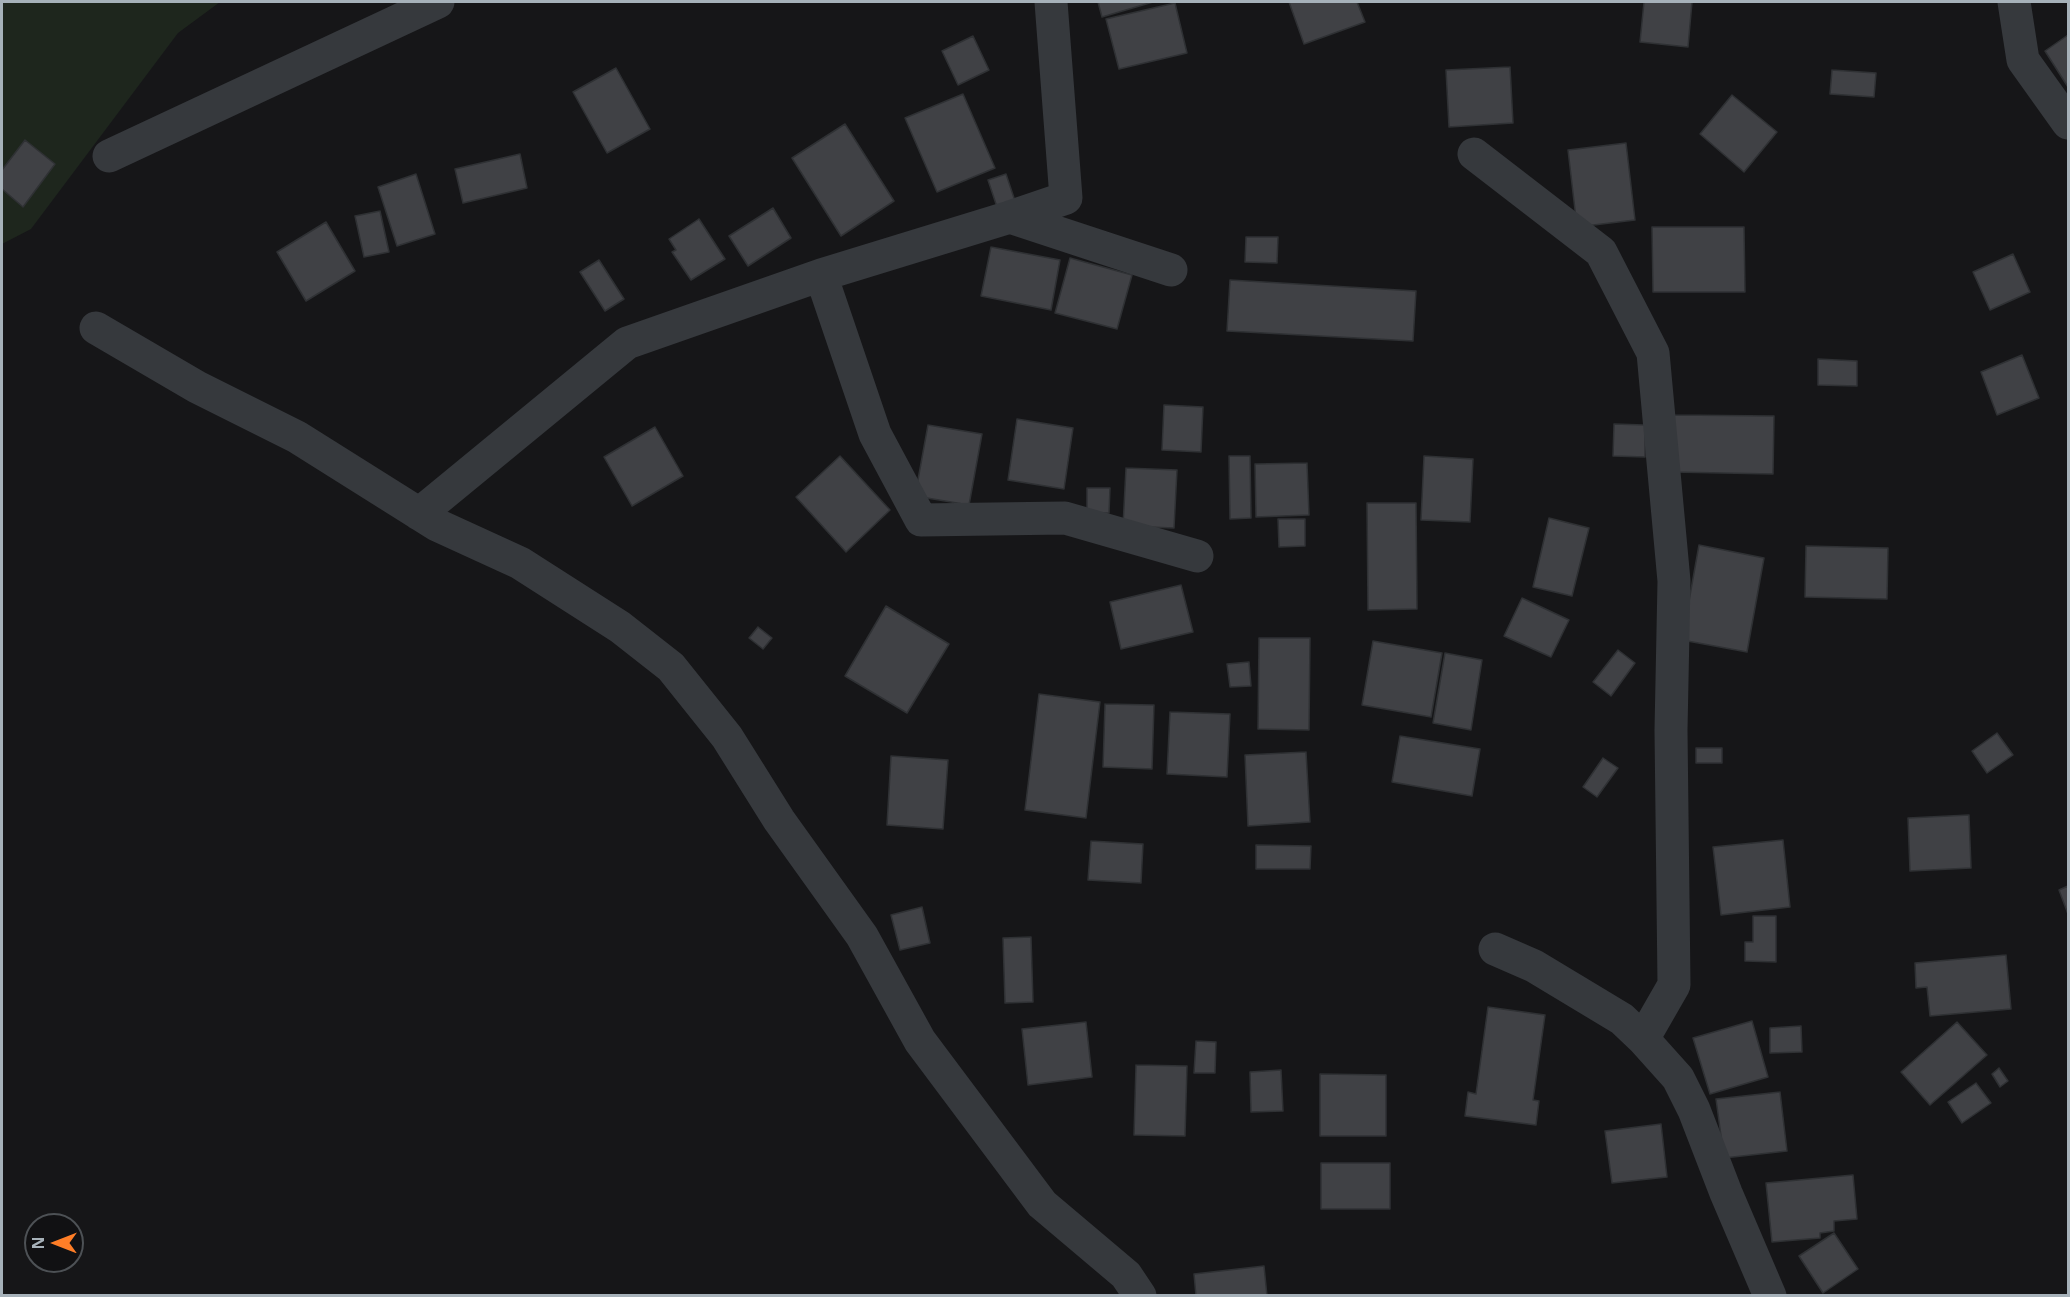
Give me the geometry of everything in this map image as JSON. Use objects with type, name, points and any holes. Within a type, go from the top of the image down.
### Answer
[{"type":"street","points":[[109,156],[438,2]]},
{"type":"street","points":[[419,514],[627,343],[821,276],[1066,198],[1051,2]]},
{"type":"street","points":[[2014,2],[2023,60],[2068,123]]},
{"type":"street","points":[[1474,154],[1601,252],[1653,352],[1674,581],[1671,730],[1674,985],[1643,1038]]},
{"type":"street","points":[[1010,217],[1171,270]]},
{"type":"street","points":[[821,276],[875,434],[921,520],[1065,518],[1197,556]]},
{"type":"street","points":[[96,328],[197,387],[297,437],[437,525],[519,563],[620,627],[671,667],[727,737],[779,819],[862,936],[920,1041],[1041,1204],[1126,1275],[1140,1296]]},
{"type":"street","points":[[1495,949],[1534,966],[1622,1019],[1643,1038],[1678,1078],[1694,1110],[1770,1296]]},
{"type":"shaded area","points":[[2,2],[220,2],[178,33],[31,229],[2,244]]},
{"type":"building","points":[[1098,2],[1153,2],[1102,17]]},
{"type":"building","points":[[1289,2],[1357,2],[1365,22],[1304,44]]},
{"type":"building","points":[[1644,2],[1692,2],[1688,47],[1640,42]]},
{"type":"building","points":[[1175,3],[1187,53],[1119,69],[1106,19]]},
{"type":"building","points":[[2068,35],[2068,87],[2045,51]]},
{"type":"building","points":[[973,36],[989,70],[958,85],[942,51]]},
{"type":"building","points":[[1510,67],[1513,123],[1449,127],[1446,70]]},
{"type":"building","points":[[616,68],[650,129],[607,153],[573,92]]},
{"type":"building","points":[[1832,70],[1876,73],[1874,97],[1830,94]]},
{"type":"building","points":[[963,94],[995,168],[937,192],[905,118]]},
{"type":"building","points":[[1732,95],[1777,132],[1744,172],[1700,134]]},
{"type":"building","points":[[845,124],[894,201],[841,236],[792,158]]},
{"type":"building","points":[[25,140],[55,164],[23,207],[2,189],[2,170]]},
{"type":"building","points":[[1626,143],[1635,220],[1577,227],[1568,150]]},
{"type":"building","points":[[520,154],[527,188],[463,203],[455,169]]},
{"type":"building","points":[[416,174],[435,234],[397,246],[378,187]]},
{"type":"building","points":[[1006,174],[1015,201],[997,207],[988,180]]},
{"type":"building","points":[[773,208],[791,238],[748,266],[729,236]]},
{"type":"building","points":[[380,211],[389,252],[364,257],[355,216]]},
{"type":"building","points":[[699,219],[725,259],[691,280],[672,252],[676,250],[669,239]]},
{"type":"building","points":[[326,222],[355,271],[306,301],[277,252]]},
{"type":"building","points":[[1652,227],[1744,227],[1745,292],[1653,292]]},
{"type":"building","points":[[1246,237],[1278,237],[1277,263],[1245,262]]},
{"type":"building","points":[[991,247],[1060,260],[1051,310],[981,296]]},
{"type":"building","points":[[2013,254],[2030,292],[1990,310],[1973,272]]},
{"type":"building","points":[[1070,258],[1132,275],[1117,329],[1055,313]]},
{"type":"building","points":[[599,260],[624,299],[605,311],[580,272]]},
{"type":"building","points":[[1230,280],[1416,291],[1413,341],[1227,331]]},
{"type":"building","points":[[2022,355],[2039,398],[1997,415],[1981,372]]},
{"type":"building","points":[[1818,359],[1857,361],[1857,386],[1818,385]]},
{"type":"building","points":[[1164,405],[1203,407],[1201,452],[1162,450]]},
{"type":"building","points":[[1674,415],[1774,416],[1773,474],[1672,472]]},
{"type":"building","points":[[1017,419],[1073,428],[1064,489],[1008,480]]},
{"type":"building","points":[[1614,424],[1645,425],[1645,457],[1613,456]]},
{"type":"building","points":[[928,425],[982,434],[969,505],[915,496]]},
{"type":"building","points":[[655,427],[683,476],[632,506],[604,457]]},
{"type":"building","points":[[840,456],[890,510],[846,552],[796,497]]},
{"type":"building","points":[[1229,456],[1250,456],[1251,518],[1230,519]]},
{"type":"building","points":[[1424,456],[1473,459],[1470,522],[1421,520]]},
{"type":"building","points":[[1307,463],[1309,515],[1256,517],[1255,464]]},
{"type":"building","points":[[1126,468],[1177,470],[1174,528],[1123,526]]},
{"type":"building","points":[[1087,488],[1110,488],[1109,513],[1087,513]]},
{"type":"building","points":[[1367,503],[1416,503],[1417,609],[1368,610]]},
{"type":"building","points":[[1549,518],[1589,528],[1572,596],[1533,587]]},
{"type":"building","points":[[1278,519],[1305,519],[1305,546],[1279,547]]},
{"type":"building","points":[[1699,545],[1764,558],[1747,652],[1682,640]]},
{"type":"building","points":[[1806,546],[1888,548],[1887,599],[1805,597]]},
{"type":"building","points":[[1181,585],[1193,632],[1121,649],[1110,602]]},
{"type":"building","points":[[1522,598],[1569,620],[1551,657],[1504,636]]},
{"type":"building","points":[[886,606],[949,644],[907,713],[845,676]]},
{"type":"building","points":[[758,627],[772,638],[763,649],[749,638]]},
{"type":"building","points":[[1259,638],[1310,638],[1309,730],[1258,729]]},
{"type":"building","points":[[1373,641],[1442,653],[1431,717],[1362,705]]},
{"type":"building","points":[[1618,650],[1635,663],[1611,696],[1593,682]]},
{"type":"building","points":[[1445,653],[1482,660],[1471,730],[1433,723]]},
{"type":"building","points":[[1249,662],[1251,686],[1230,687],[1227,664]]},
{"type":"building","points":[[1039,694],[1100,702],[1086,818],[1025,810]]},
{"type":"building","points":[[1105,704],[1154,705],[1152,769],[1103,767]]},
{"type":"building","points":[[1170,712],[1230,714],[1227,777],[1167,774]]},
{"type":"building","points":[[1997,733],[2013,755],[1987,773],[1972,751]]},
{"type":"building","points":[[1400,736],[1480,749],[1472,796],[1392,782]]},
{"type":"building","points":[[1696,748],[1722,748],[1722,763],[1696,763]]},
{"type":"building","points":[[1306,752],[1310,822],[1248,826],[1245,755]]},
{"type":"building","points":[[891,756],[948,760],[943,829],[887,825]]},
{"type":"building","points":[[1603,758],[1618,768],[1597,797],[1583,787]]},
{"type":"building","points":[[1969,815],[1971,868],[1910,871],[1908,818]]},
{"type":"building","points":[[1783,840],[1790,907],[1721,915],[1713,847]]},
{"type":"building","points":[[1091,841],[1143,844],[1141,883],[1088,880]]},
{"type":"building","points":[[1256,845],[1311,846],[1310,869],[1256,869]]},
{"type":"building","points":[[2068,886],[2068,914],[2059,890]]},
{"type":"building","points":[[922,907],[930,943],[900,950],[891,915]]},
{"type":"building","points":[[1753,916],[1776,916],[1776,962],[1745,961],[1745,942],[1753,942]]},
{"type":"building","points":[[1031,937],[1033,1002],[1005,1003],[1003,938]]},
{"type":"building","points":[[2006,955],[2011,1009],[1930,1016],[1927,987],[1916,988],[1915,963]]},
{"type":"building","points":[[1488,1007],[1545,1015],[1533,1100],[1539,1101],[1536,1125],[1465,1116],[1468,1092],[1476,1094]]},
{"type":"building","points":[[1752,1021],[1768,1077],[1710,1094],[1693,1038]]},
{"type":"building","points":[[1086,1022],[1092,1077],[1028,1085],[1022,1029]]},
{"type":"building","points":[[1957,1022],[1987,1055],[1930,1105],[1901,1072]]},
{"type":"building","points":[[1801,1026],[1802,1052],[1770,1053],[1770,1028]]},
{"type":"building","points":[[1196,1041],[1216,1042],[1215,1073],[1194,1073]]},
{"type":"building","points":[[1136,1065],[1187,1066],[1185,1136],[1134,1135]]},
{"type":"building","points":[[1999,1068],[2008,1081],[2000,1087],[1992,1074]]},
{"type":"building","points":[[1281,1070],[1283,1111],[1251,1112],[1250,1072]]},
{"type":"building","points":[[1320,1074],[1386,1075],[1386,1136],[1320,1136]]},
{"type":"building","points":[[1976,1083],[1991,1103],[1962,1123],[1948,1102]]},
{"type":"building","points":[[1780,1092],[1787,1151],[1724,1158],[1716,1099]]},
{"type":"building","points":[[1661,1124],[1667,1177],[1612,1183],[1605,1131]]},
{"type":"building","points":[[1321,1163],[1390,1163],[1390,1209],[1321,1209]]},
{"type":"building","points":[[1853,1175],[1857,1219],[1834,1221],[1834,1231],[1820,1233],[1820,1238],[1772,1242],[1766,1183]]},
{"type":"building","points":[[1834,1233],[1858,1269],[1823,1293],[1799,1256]]},
{"type":"building","points":[[1264,1266],[1267,1296],[1196,1296],[1194,1274]]}]
